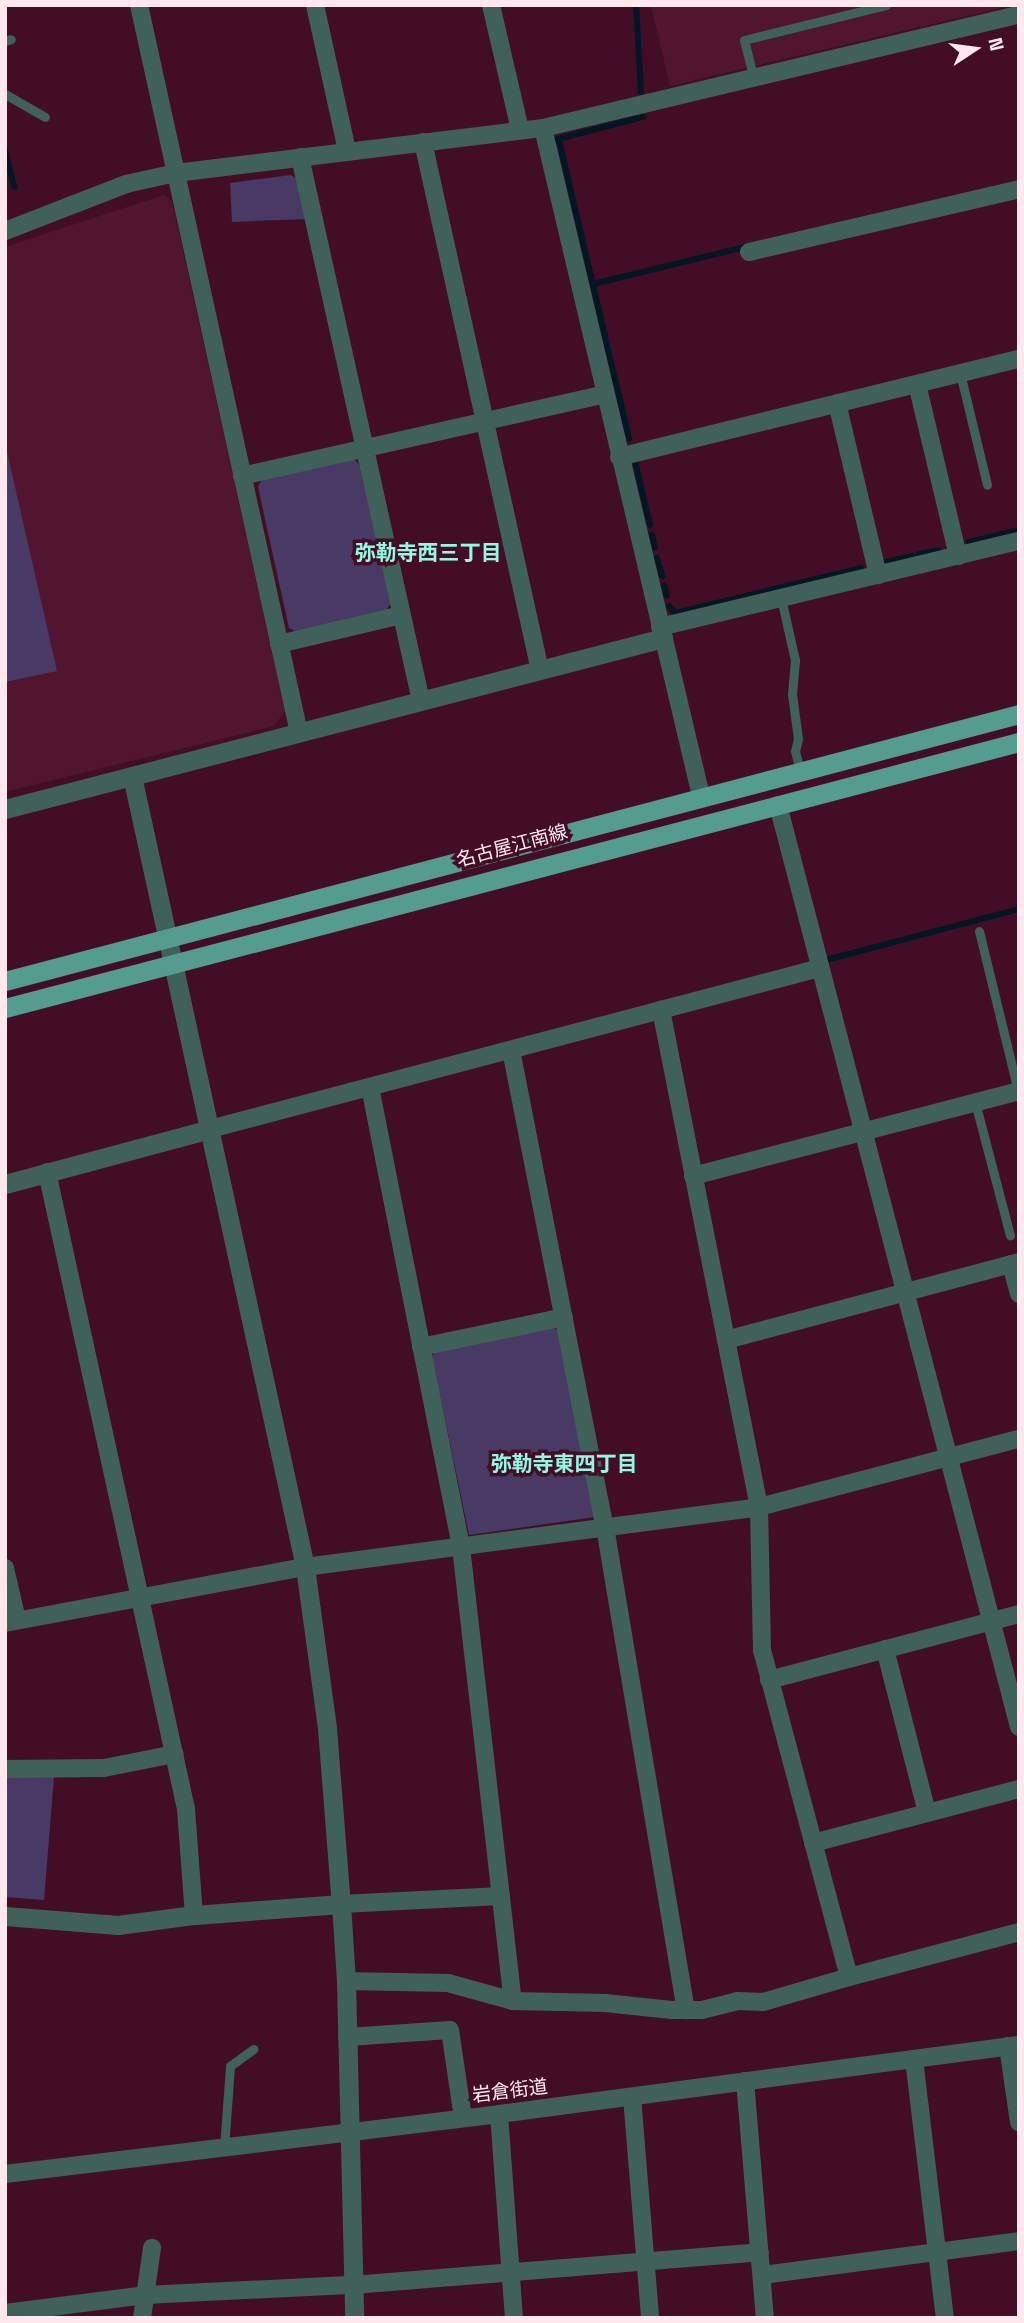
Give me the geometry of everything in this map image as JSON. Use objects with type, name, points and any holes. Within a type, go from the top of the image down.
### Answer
[{"type":"main road","name":"名古屋江南線","points":[[5,981],[1019,714]]},
{"type":"main road","name":"名古屋江南線","points":[[5,1008],[1019,742]]},
{"type":"street","points":[[139,5],[299,733]]},
{"type":"street","points":[[315,5],[347,150]]},
{"type":"street","points":[[491,5],[520,130]]},
{"type":"street","points":[[6,228],[126,184],[176,173],[543,128],[1019,15]]},
{"type":"street","points":[[543,128],[701,796]]},
{"type":"street","points":[[423,142],[540,670]]},
{"type":"street","points":[[300,157],[421,701]]},
{"type":"street","points":[[748,252],[1019,189]]},
{"type":"street","points":[[619,457],[1019,359]]},
{"type":"street","points":[[917,384],[958,556]]},
{"type":"street","points":[[242,476],[604,394]]},
{"type":"street","points":[[837,404],[878,575]]},
{"type":"street","points":[[5,809],[540,670],[781,598],[1019,541]]},
{"type":"street","points":[[279,644],[402,615]]},
{"type":"street","points":[[132,776],[305,1567],[327,1728],[341,1904],[346,1981],[354,2318]]},
{"type":"street","points":[[778,805],[1019,1727]]},
{"type":"street","points":[[5,1184],[820,968]]},
{"type":"street","points":[[661,1010],[759,1507],[762,1651],[849,1977]]},
{"type":"street","points":[[511,1050],[605,1527],[686,2010]]},
{"type":"street","points":[[370,1087],[461,1547],[513,2001]]},
{"type":"street","points":[[694,1176],[1018,1091]]},
{"type":"street","points":[[47,1172],[186,1809],[194,1915]]},
{"type":"street","points":[[726,1340],[1015,1263],[1019,1294]]},
{"type":"street","points":[[421,1347],[564,1317]]},
{"type":"street","points":[[5,1568],[11,1621],[305,1567],[759,1507],[1019,1439]]},
{"type":"street","points":[[769,1680],[1019,1614]]},
{"type":"street","points":[[885,1649],[927,1813]]},
{"type":"street","points":[[5,1769],[104,1768],[175,1754]]},
{"type":"street","points":[[813,1843],[1019,1789]]},
{"type":"street","points":[[5,1916],[118,1925],[194,1915],[500,1895]]},
{"type":"street","points":[[346,1981],[448,1983],[513,2001],[605,2003],[702,2010],[737,2001],[763,2002],[1019,1932]]},
{"type":"street","points":[[347,2037],[450,2030],[463,2118]]},
{"type":"street","points":[[1013,2045],[1019,2122]]},
{"type":"street","name":"岩倉街道","points":[[5,2174],[632,2097],[1013,2045]]},
{"type":"street","points":[[914,2059],[944,2318]]},
{"type":"street","points":[[745,2081],[765,2318]]},
{"type":"street","points":[[632,2097],[650,2318]]},
{"type":"street","points":[[499,2114],[514,2318]]},
{"type":"street","points":[[762,2275],[1019,2241]]},
{"type":"street","points":[[142,2318],[152,2248]]},
{"type":"street","points":[[5,2313],[145,2295],[354,2285],[510,2270],[760,2252]]},
{"type":"lane","points":[[754,79],[744,40],[886,5]]},
{"type":"lane","points":[[5,94],[45,117]]},
{"type":"lane","points":[[960,373],[987,485]]},
{"type":"lane","points":[[781,598],[795,660],[792,694],[800,771]]},
{"type":"lane","points":[[979,931],[1018,1091]]},
{"type":"lane","points":[[975,1102],[1010,1235]]},
{"type":"lane","points":[[224,2148],[230,2066],[253,2049]]},
{"type":"shaded area","points":[[651,5],[1013,5],[670,86]]},
{"type":"shaded area","points":[[291,175],[298,180],[306,219],[232,222],[230,183]]},
{"type":"shaded area","points":[[164,195],[172,201],[285,711],[274,726],[5,792],[5,247]]},
{"type":"shaded area","points":[[5,443],[57,671],[5,682]]},
{"type":"shaded area","points":[[353,458],[359,464],[391,603],[385,612],[297,632],[289,628],[258,487],[262,479]]},
{"type":"shaded area","points":[[550,1326],[557,1330],[595,1517],[469,1535],[432,1356],[438,1349]]},
{"type":"shaded area","points":[[5,1776],[54,1777],[44,1900],[5,1897]]},
{"type":"waterway","points":[[636,5],[641,92]]},
{"type":"waterway","points":[[558,139],[643,117]]},
{"type":"waterway","points":[[555,140],[559,140],[629,439]]},
{"type":"waterway","points":[[5,150],[14,187]]},
{"type":"waterway","points":[[593,284],[749,246]]},
{"type":"waterway","points":[[635,461],[650,525]]},
{"type":"waterway","points":[[969,542],[1019,530]]},
{"type":"waterway","points":[[652,535],[655,548]]},
{"type":"waterway","points":[[919,554],[939,550]]},
{"type":"waterway","points":[[882,563],[912,556]]},
{"type":"waterway","points":[[657,558],[662,576]]},
{"type":"waterway","points":[[669,606],[675,613],[861,568]]},
{"type":"waterway","points":[[664,586],[667,596]]},
{"type":"waterway","points":[[826,960],[1019,909]]},
{"type":"district","name":"弥勒寺西三丁目","points":[[428,553]]},
{"type":"district","name":"弥勒寺東四丁目","points":[[564,1464]]}]
